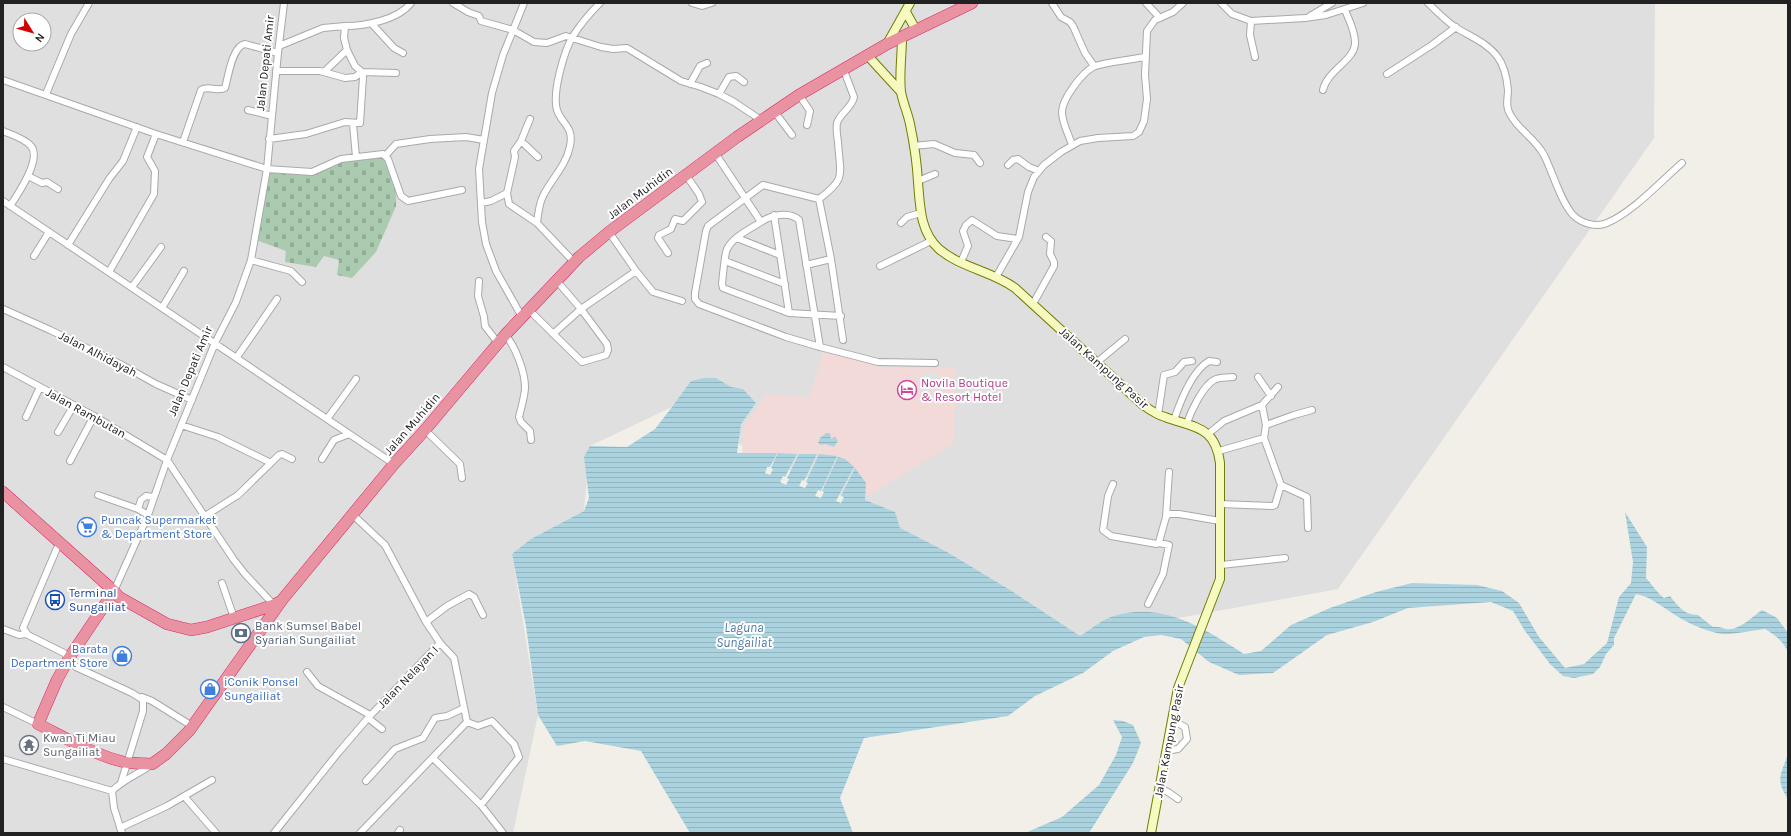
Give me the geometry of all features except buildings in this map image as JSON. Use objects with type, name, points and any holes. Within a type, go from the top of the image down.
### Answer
[{"type":"highway","name":"Jalan Muhidin","points":[[152,764],[178,742],[192,726],[262,628],[278,602],[394,464],[425,430],[522,315],[574,262],[609,232],[760,120],[799,94],[887,44],[972,3]]},
{"type":"highway","points":[[3,492],[114,595]]},
{"type":"highway","points":[[3,500],[114,595],[160,621],[192,630],[249,614],[278,602]]},
{"type":"highway","name":"Jalan Depati Amir","points":[[38,724],[57,680],[70,658],[114,595]]},
{"type":"highway","points":[[249,614],[262,628]]},
{"type":"highway","points":[[38,724],[77,744],[126,762],[152,764]]},
{"type":"street","points":[[46,94],[57,64],[71,34],[89,3]]},
{"type":"street","name":"Jalan Depati Amir","points":[[114,595],[148,515],[167,460],[215,343],[236,302],[250,260],[267,169],[278,46],[284,3]]},
{"type":"street","points":[[278,46],[323,28],[372,24],[406,9],[411,3]]},
{"type":"street","points":[[453,3],[468,12],[479,16],[483,22],[513,30],[534,42],[547,43],[566,36],[613,49],[627,48],[681,81],[719,94],[734,102],[760,120]]},
{"type":"street","points":[[524,3],[503,55],[492,93],[479,170],[482,222],[486,244],[496,271],[514,304],[522,315],[553,334],[582,362],[606,355],[608,350],[607,344],[556,280]]},
{"type":"street","points":[[537,223],[542,197],[564,165],[571,143],[571,133],[569,128],[556,109],[556,92],[561,65],[600,3]]},
{"type":"street","points":[[692,3],[702,6],[712,3]]},
{"type":"street","points":[[887,44],[910,3]]},
{"type":"street","points":[[1052,3],[1061,17],[1070,22],[1073,26],[1094,66]]},
{"type":"street","points":[[1146,3],[1160,18]]},
{"type":"street","points":[[996,278],[1018,239],[1023,224],[1028,192],[1034,177],[1044,164],[1080,141],[1098,138],[1133,136],[1138,132],[1144,121],[1147,99],[1145,57],[1147,30],[1150,24],[1173,12],[1183,3]]},
{"type":"street","points":[[1221,3],[1232,14],[1251,21],[1305,18],[1345,10],[1363,3]]},
{"type":"street","points":[[1305,18],[1332,3]]},
{"type":"street","points":[[1428,3],[1456,27],[1488,47],[1498,56],[1504,69],[1508,90],[1507,106],[1509,113],[1516,124],[1538,146],[1568,208],[1584,223],[1594,225],[1606,224],[1630,209],[1682,163]]},
{"type":"street","points":[[1323,90],[1324,84],[1330,74],[1350,56],[1356,43],[1354,33],[1345,10]]},
{"type":"street","points":[[906,12],[916,30]]},
{"type":"street","points":[[1251,21],[1250,35],[1255,57]]},
{"type":"street","points":[[372,24],[394,48],[402,53]]},
{"type":"street","points":[[269,140],[306,134],[345,122],[358,124],[361,120],[363,77],[362,72],[355,66],[347,50],[344,38],[345,26]]},
{"type":"street","points":[[1387,74],[1432,45],[1456,27]]},
{"type":"street","name":"Jalan Kampung Pasir","points":[[902,37],[901,92],[910,124],[921,213],[926,232],[931,240],[947,256],[1015,288],[1143,405],[1158,415],[1198,427],[1208,434],[1219,450],[1220,579],[1178,688],[1151,833]]},
{"type":"street","points":[[183,142],[201,90],[205,88],[221,90],[225,88],[234,54],[240,45],[245,44],[278,54]]},
{"type":"street","points":[[324,72],[347,50]]},
{"type":"street","name":"Jalan Kampung Pasir","points":[[868,56],[901,92]]},
{"type":"street","points":[[1072,145],[1062,117],[1062,110],[1070,92],[1094,66],[1145,57]]},
{"type":"street","points":[[690,84],[700,66],[707,64]]},
{"type":"street","points":[[819,199],[832,189],[841,176],[837,126],[841,114],[853,102],[854,97],[843,68]]},
{"type":"street","points":[[276,71],[300,70],[324,72],[345,78],[355,77],[362,72],[396,73]]},
{"type":"street","points":[[719,94],[729,77],[736,76],[744,82]]},
{"type":"street","points":[[3,80],[156,134],[267,169],[312,172],[341,159],[386,155],[396,144],[456,137],[484,140]]},
{"type":"street","points":[[799,94],[810,111],[807,125]]},
{"type":"street","points":[[248,110],[272,116]]},
{"type":"street","points":[[774,111],[792,135]]},
{"type":"street","points":[[530,119],[522,141],[514,151],[515,157],[507,193],[510,206],[537,223],[545,230],[574,262]]},
{"type":"street","points":[[353,124],[356,157]]},
{"type":"street","points":[[68,245],[109,179],[124,160],[137,127]]},
{"type":"street","points":[[3,131],[24,140],[32,148],[34,153],[28,176],[10,206]]},
{"type":"street","points":[[109,272],[154,194],[155,170],[148,157],[156,134]]},
{"type":"street","points":[[522,141],[538,157]]},
{"type":"street","points":[[913,146],[934,144],[955,153],[974,155],[980,163]]},
{"type":"street","points":[[715,153],[761,222]]},
{"type":"street","points":[[386,155],[401,196],[405,200],[425,199],[444,193],[462,190]]},
{"type":"street","points":[[1008,165],[1013,160],[1018,159],[1029,167],[1039,171]]},
{"type":"street","points":[[918,181],[935,174]]},
{"type":"street","points":[[668,253],[658,238],[659,235],[671,229],[674,219],[683,221],[702,202],[699,194],[686,175]]},
{"type":"street","points":[[28,176],[42,184],[47,182],[58,189]]},
{"type":"street","points":[[819,199],[764,185],[760,186],[706,229],[695,299],[698,304],[716,312],[820,348],[878,362],[935,363]]},
{"type":"street","points":[[481,203],[491,201],[507,193]]},
{"type":"street","points":[[819,199],[844,340]]},
{"type":"street","points":[[3,201],[394,464]]},
{"type":"street","points":[[901,224],[907,217],[921,213]]},
{"type":"street","points":[[820,348],[814,315],[799,220],[796,217],[774,215],[737,238],[730,245],[726,252],[722,284],[724,289],[789,313],[814,315],[840,316]]},
{"type":"street","points":[[774,215],[789,313]]},
{"type":"street","points":[[961,262],[968,246],[963,231],[966,225],[972,220],[997,236],[1018,239]]},
{"type":"street","points":[[34,256],[50,232]]},
{"type":"street","points":[[609,232],[636,271],[653,292],[682,301]]},
{"type":"street","points":[[1033,304],[1054,266],[1054,262],[1050,254],[1051,241],[1046,237]]},
{"type":"street","points":[[737,238],[780,255]]},
{"type":"street","points":[[880,266],[931,240]]},
{"type":"street","points":[[132,288],[161,246]]},
{"type":"street","points":[[250,260],[291,271],[302,282]]},
{"type":"street","points":[[806,265],[831,260]]},
{"type":"street","points":[[725,261],[785,284]]},
{"type":"street","points":[[162,308],[184,271]]},
{"type":"street","points":[[553,334],[580,309],[636,271]]},
{"type":"street","points":[[479,281],[478,296],[485,326],[514,346],[525,388],[519,417],[530,431],[530,440]]},
{"type":"street","points":[[236,357],[278,300]]},
{"type":"street","name":"Jalan Alhidayah","points":[[3,308],[108,358],[156,384],[192,400]]},
{"type":"street","points":[[1096,363],[1125,339]]},
{"type":"street","points":[[1158,415],[1164,375],[1175,372],[1184,362],[1192,361]]},
{"type":"street","points":[[1174,420],[1180,401],[1198,371],[1208,361],[1217,362]]},
{"type":"street","name":"Jalan Rambutan","points":[[3,367],[94,416],[167,460]]},
{"type":"street","points":[[1187,423],[1197,402],[1211,382],[1218,379],[1233,377]]},
{"type":"street","points":[[1258,378],[1271,396]]},
{"type":"street","points":[[327,419],[356,379]]},
{"type":"street","points":[[26,417],[40,387]]},
{"type":"street","points":[[1208,434],[1224,421],[1262,405],[1278,387]]},
{"type":"street","points":[[58,432],[74,405]]},
{"type":"street","points":[[1220,504],[1275,505],[1280,485],[1264,438],[1266,425],[1262,405]]},
{"type":"street","points":[[1266,425],[1312,410]]},
{"type":"street","points":[[70,461],[94,416]]},
{"type":"street","points":[[182,425],[223,439],[271,463]]},
{"type":"street","points":[[425,430],[460,464],[462,478]]},
{"type":"street","points":[[322,459],[334,440],[349,434]]},
{"type":"street","points":[[1219,450],[1264,438]]},
{"type":"street","points":[[205,516],[238,495],[282,454],[292,459]]},
{"type":"street","points":[[167,460],[242,571],[278,602]]},
{"type":"street","points":[[1159,543],[1166,517],[1169,472]]},
{"type":"street","points":[[1113,484],[1108,496],[1102,530],[1111,536],[1169,545],[1163,574],[1148,604]]},
{"type":"street","points":[[1280,485],[1307,497],[1308,528]]},
{"type":"street","points":[[98,495],[138,509],[148,515]]},
{"type":"street","points":[[138,509],[143,497],[153,497]]},
{"type":"street","name":"Jalan Nelayan I","points":[[274,833],[369,717],[440,644],[426,622],[385,545],[352,514]]},
{"type":"street","points":[[1166,517],[1168,514],[1179,514],[1220,521]]},
{"type":"street","points":[[26,634],[23,625],[58,548]]},
{"type":"street","points":[[1221,565],[1285,558]]},
{"type":"street","points":[[222,583],[234,618]]},
{"type":"street","points":[[426,622],[447,606],[469,594],[474,597],[483,615]]},
{"type":"street","points":[[3,629],[19,635],[26,634],[64,653],[70,658],[76,667],[142,698],[152,701],[192,726]]},
{"type":"street","points":[[360,833],[467,722],[467,715],[464,708],[454,658],[440,644]]},
{"type":"street","points":[[307,672],[318,686],[369,717],[382,729]]},
{"type":"street","points":[[121,783],[126,762],[143,711],[144,702],[142,698]]},
{"type":"street","points":[[3,707],[38,724]]},
{"type":"street","points":[[366,781],[395,749],[423,738],[435,718],[447,716],[464,708]]},
{"type":"street","points":[[467,722],[478,726],[492,720],[514,744],[519,757],[481,805]]},
{"type":"street","points":[[1166,751],[1178,749],[1186,739],[1185,727],[1172,720]]},
{"type":"street","points":[[433,758],[481,805],[503,833]]},
{"type":"street","points":[[3,759],[112,791]]},
{"type":"street","points":[[112,791],[121,783],[144,771],[152,764]]},
{"type":"street","points":[[112,791],[114,808],[121,830],[168,806],[212,780]]},
{"type":"street","points":[[1159,788],[1178,799]]},
{"type":"street","points":[[184,796],[216,833]]},
{"type":"shaded area","points":[[3,3],[1655,3],[1654,138],[1338,589],[1080,636],[900,528],[844,497],[756,453],[672,407],[590,446],[584,511],[512,554],[538,715],[513,833],[3,833]]},
{"type":"shaded area","points":[[824,350],[880,367],[956,368],[954,443],[865,498],[866,482],[855,468],[841,457],[817,454],[742,453],[744,426],[767,394],[809,397]]},
{"type":"shaded area","points":[[919,373],[939,373],[937,379],[943,388],[943,394],[935,385],[925,396],[917,387],[927,380]]},
{"type":"green space","points":[[383,154],[396,181],[396,206],[376,252],[352,278],[337,275],[339,260],[324,256],[316,267],[285,262],[286,251],[256,240],[267,172],[310,172],[341,159]]},
{"type":"water","name":"Laguna Sungailiat","points":[[704,378],[716,378],[731,387],[743,389],[756,403],[741,424],[737,453],[777,453],[770,467],[767,467],[765,473],[770,475],[773,469],[771,468],[778,453],[797,454],[785,477],[783,476],[780,482],[786,485],[789,479],[787,478],[799,454],[817,454],[804,481],[802,480],[799,486],[805,488],[808,483],[806,482],[819,454],[837,456],[821,491],[818,490],[815,496],[821,498],[824,492],[822,491],[838,457],[845,459],[854,467],[836,501],[841,503],[844,497],[841,496],[855,468],[866,483],[865,500],[895,512],[900,528],[947,552],[1010,590],[1080,636],[1111,617],[1130,613],[1148,612],[1165,614],[1197,626],[1244,654],[1261,651],[1291,625],[1330,608],[1376,592],[1412,583],[1477,585],[1502,591],[1519,603],[1539,637],[1565,668],[1584,664],[1607,643],[1619,597],[1631,583],[1633,562],[1625,512],[1647,547],[1646,578],[1661,596],[1664,598],[1670,596],[1685,612],[1698,615],[1713,627],[1726,629],[1740,626],[1762,610],[1777,618],[1788,633],[1788,652],[1778,639],[1765,629],[1731,634],[1715,633],[1687,622],[1653,601],[1636,594],[1614,638],[1614,645],[1606,654],[1600,667],[1593,674],[1574,678],[1563,676],[1550,664],[1525,631],[1513,611],[1491,602],[1408,608],[1373,622],[1327,635],[1273,673],[1239,675],[1209,662],[1181,639],[1161,635],[1144,637],[1113,651],[1083,673],[1035,696],[1008,716],[864,738],[840,798],[853,833],[690,833],[641,751],[585,741],[557,746],[538,715],[526,626],[512,554],[531,539],[584,511],[589,498],[584,457],[590,446],[627,447],[655,429],[691,381]]},
{"type":"water","points":[[826,433],[830,433],[831,439],[835,437],[838,441],[834,447],[825,444],[821,445],[818,443],[820,438]]},
{"type":"water","points":[[1113,720],[1123,721],[1133,725],[1141,743],[1133,763],[1089,833],[1025,833],[1062,817],[1099,785],[1116,755],[1122,737]]},
{"type":"water","points":[[1788,754],[1788,799],[1780,782],[1780,777]]},
{"type":"place","name":"Novila Boutique & Resort Hotel","points":[[907,390]]},
{"type":"place","name":"Puncak Supermarket & Department Store","points":[[87,527]]},
{"type":"place","name":"Terminal Sungailiat","points":[[55,600]]},
{"type":"place","name":"Bank Sumsel Babel Syariah Sungailiat","points":[[241,633]]},
{"type":"place","name":"Barata Department Store","points":[[122,656]]},
{"type":"place","name":"iConik Ponsel Sungailiat","points":[[210,689]]},
{"type":"place","name":"Kwan Ti Miau Sungailiat","points":[[29,745]]}]
